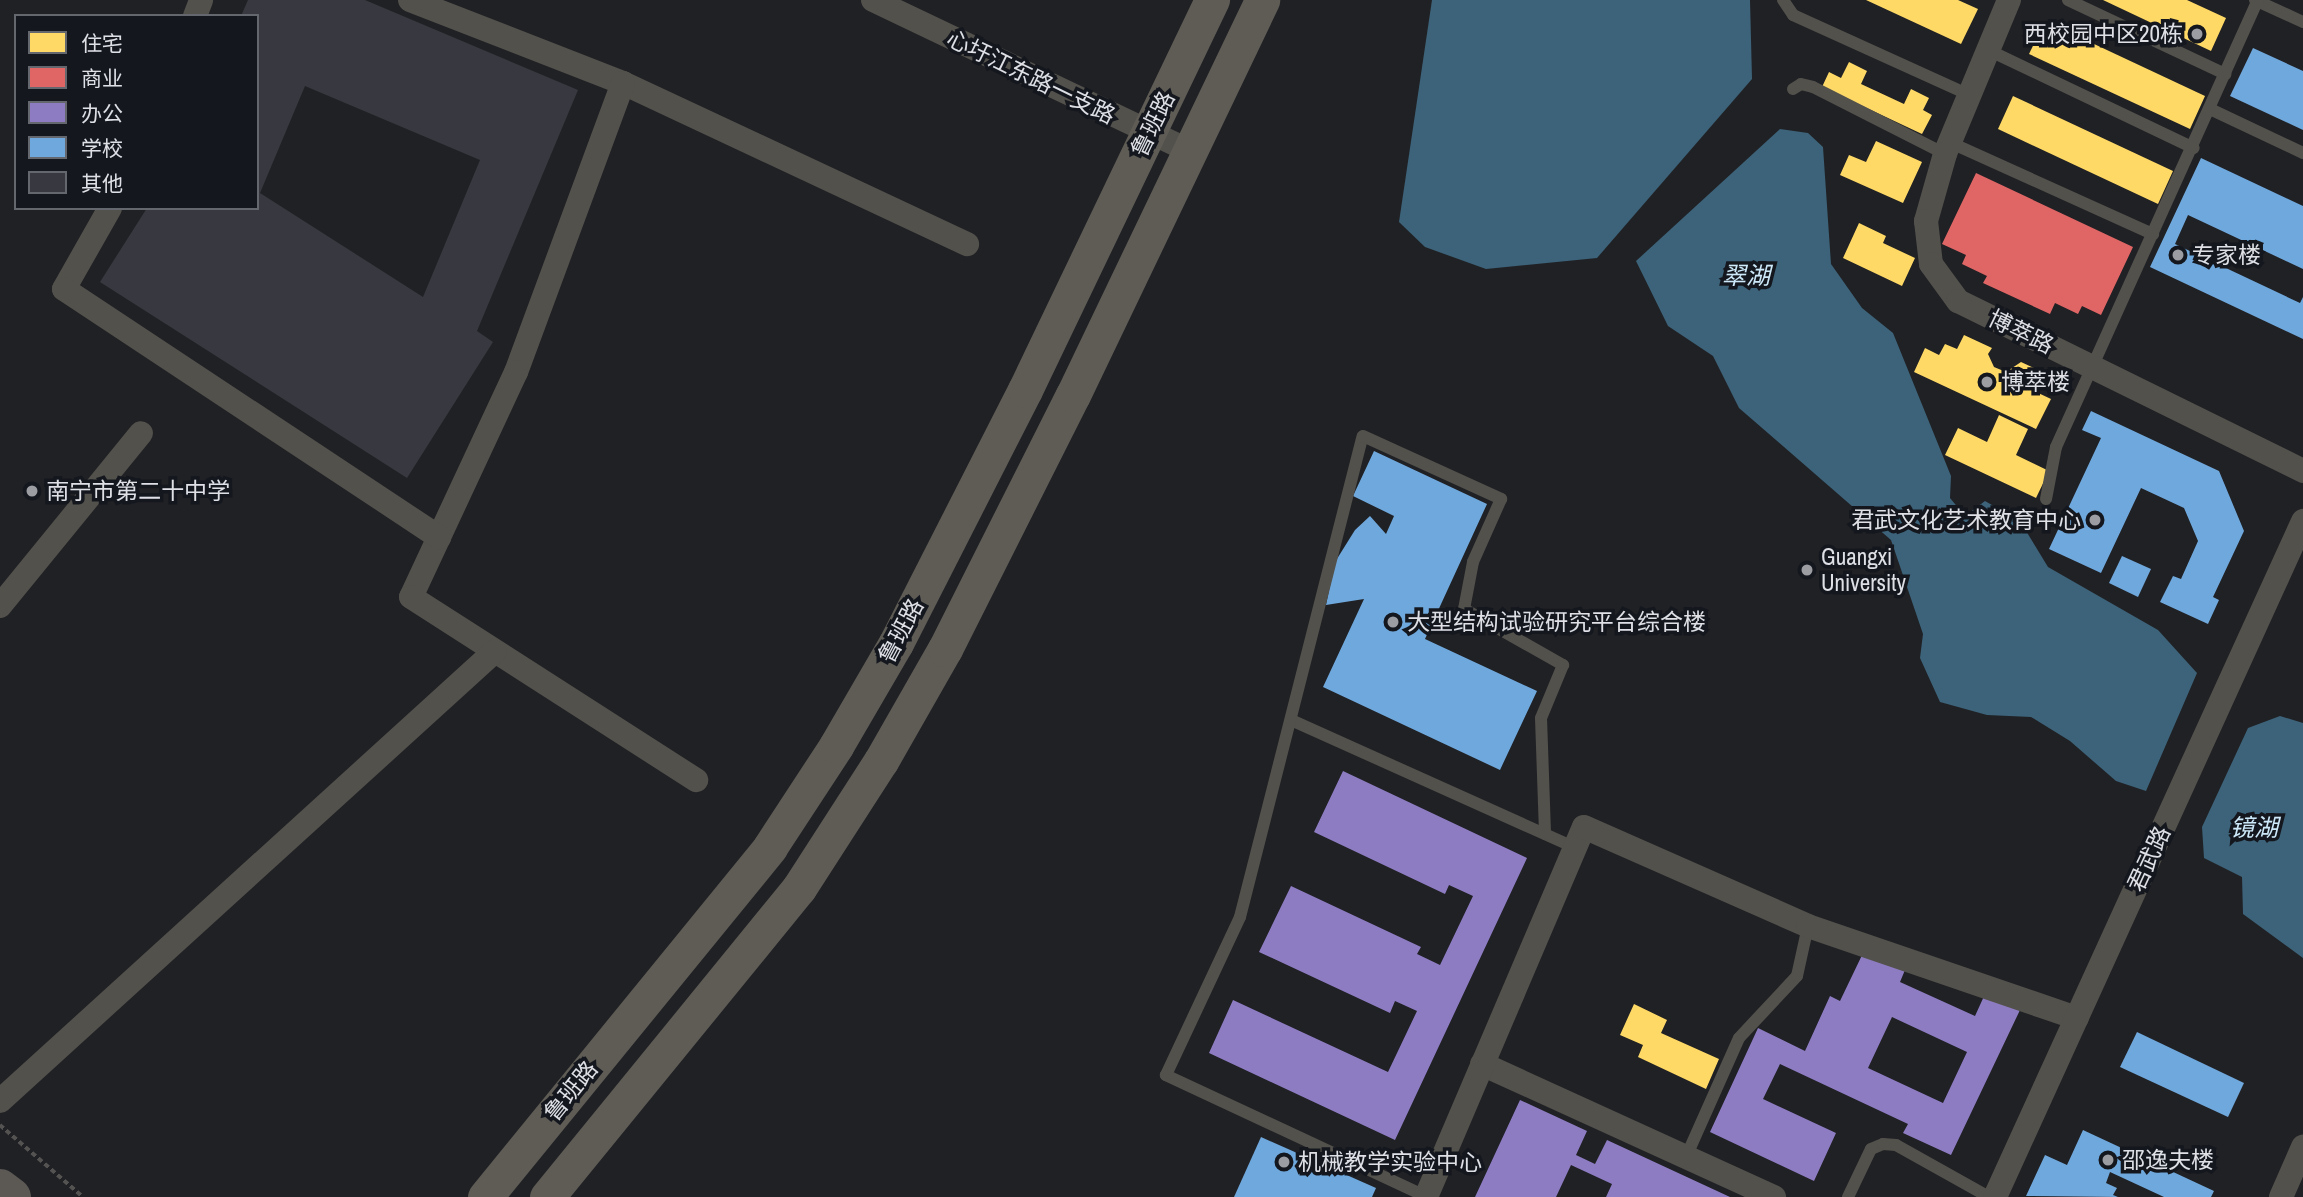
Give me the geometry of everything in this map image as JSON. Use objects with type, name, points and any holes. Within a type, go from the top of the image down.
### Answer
[{"type":"main road","name":"鲁班路","points":[[485,1197],[771,847],[835,746],[896,643],[958,523],[1212,0]]},
{"type":"main road","name":"鲁班路","points":[[547,1197],[799,888],[881,761],[945,649],[1191,152],[1262,0]]},
{"type":"main road","points":[[0,1188],[12,1197]]},
{"type":"street","points":[[411,0],[623,83],[967,244]]},
{"type":"street","name":"心圩江东路一支路","points":[[873,0],[1191,152]]},
{"type":"street","name":"博萃路","points":[[2010,0],[1986,49],[1947,148],[1926,221],[1931,264],[1958,301],[2303,471]]},
{"type":"street","points":[[623,83],[516,372],[411,597],[696,780]]},
{"type":"street","points":[[109,210],[64,289],[439,537]]},
{"type":"street","points":[[0,606],[141,433]]},
{"type":"street","name":"君武路","points":[[1995,1197],[2303,521]]},
{"type":"street","points":[[0,1101],[494,652]]},
{"type":"street","points":[[1425,1196],[1584,827],[1808,926],[2077,1018]]},
{"type":"street","points":[[1482,1064],[1774,1197]]},
{"type":"street","points":[[2281,1197],[2303,1147]]},
{"type":"lane","points":[[1783,0],[1793,15],[1967,94]]},
{"type":"lane","points":[[2068,0],[2225,74]]},
{"type":"lane","points":[[2046,499],[2056,447],[2194,148],[2256,1],[2303,22]]},
{"type":"lane","points":[[1986,49],[2194,148]]},
{"type":"lane","points":[[1793,89],[1801,84],[1812,88],[2153,234]]},
{"type":"lane","points":[[2210,110],[2303,153]]},
{"type":"lane","points":[[1425,1196],[1166,1075],[1240,917],[1363,436],[1501,499],[1474,562],[1464,609],[1563,665],[1541,718],[1545,834]]},
{"type":"lane","points":[[1291,720],[1576,848]]},
{"type":"lane","points":[[1686,1157],[1739,1038],[1797,976],[1808,926]]},
{"type":"lane","points":[[1848,1197],[1871,1149],[1882,1144],[1896,1146],[1989,1197]]},
{"type":"path","points":[[0,1125],[83,1197]]},
{"type":"water","points":[[1432,0],[1750,0],[1752,79],[1597,258],[1486,269],[1425,247],[1399,222]]},
{"type":"water","name":"翠湖","points":[[1780,129],[1808,133],[1823,147],[1831,264],[1862,308],[1893,333],[1951,476],[1950,498],[1965,516],[1985,501],[2020,521],[2048,567],[2158,630],[2197,673],[2146,791],[2116,781],[2070,741],[2031,717],[1987,715],[1940,702],[1920,658],[1923,634],[1891,540],[1739,408],[1713,356],[1668,326],[1636,261]]},
{"type":"water","name":"镜湖","points":[[2280,716],[2303,723],[2303,958],[2243,914],[2242,877],[2204,858],[2202,827],[2248,728]]},
{"type":"building: 住宅","points":[[1866,0],[1958,0],[1978,9],[1961,44]]},
{"type":"building: 住宅","name":"西校园中区20栋","points":[[2103,0],[2187,0],[2226,18],[2211,51]]},
{"type":"building: 住宅","points":[[2045,21],[2205,96],[2190,129],[2029,54]]},
{"type":"building: 住宅","points":[[1849,62],[1867,71],[1861,84],[1904,104],[1911,89],[1929,98],[1923,110],[1932,115],[1922,134],[1822,87],[1829,72],[1841,78]]},
{"type":"building: 住宅","points":[[2013,96],[2173,171],[2158,204],[1998,129]]},
{"type":"building: 住宅","points":[[1876,141],[1922,162],[1903,203],[1840,175],[1849,155],[1866,162]]},
{"type":"building: 住宅","points":[[1859,223],[1886,236],[1883,243],[1915,258],[1902,286],[1843,258]]},
{"type":"building: 住宅","name":"博萃楼","points":[[1964,335],[1992,348],[1988,354],[1994,367],[2006,372],[2021,362],[2043,372],[2034,391],[2051,399],[2036,429],[1914,372],[1925,348],[1939,355],[1945,344],[1957,349]]},
{"type":"building: 住宅","points":[[1999,415],[2028,429],[2016,455],[2049,471],[2036,498],[1945,455],[1958,428],[1987,442]]},
{"type":"building: 住宅","points":[[1634,1004],[1667,1020],[1661,1033],[1719,1059],[1706,1089],[1638,1057],[1643,1045],[1620,1035]]},
{"type":"building: 商业","points":[[1976,173],[2133,247],[2101,315],[2082,306],[2078,314],[2055,303],[2050,314],[1983,283],[1987,276],[1962,264],[1966,255],[1942,244]]},
{"type":"building: 办公","points":[[1343,771],[1527,858],[1395,1140],[1209,1053],[1233,1000],[1388,1072],[1417,1011],[1395,1001],[1390,1013],[1259,952],[1291,886],[1421,947],[1417,954],[1440,965],[1473,896],[1449,885],[1445,894],[1314,832]]},
{"type":"building: 办公","points":[[1864,951],[1905,970],[1900,982],[1975,1016],[1985,994],[2020,1010],[1951,1155],[1903,1133],[1908,1124],[1780,1064],[1763,1099],[1836,1133],[1814,1181],[1710,1132],[1758,1028],[1805,1051],[1830,996],[1840,1001]],"holes":[[[1892,1017],[1967,1052],[1943,1103],[1868,1068]]]},
{"type":"building: 办公","points":[[1520,1100],[1587,1131],[1576,1155],[1595,1164],[1607,1140],[1730,1197],[1606,1197],[1612,1184],[1571,1165],[1556,1197],[1475,1197]]},
{"type":"building: 学校","points":[[2253,48],[2303,71],[2303,130],[2230,96]]},
{"type":"building: 学校","name":"专家楼","points":[[2201,158],[2303,206],[2303,269],[2188,215],[2175,244],[2300,303],[2303,297],[2303,339],[2150,267]]},
{"type":"building: 学校","name":"君武文化艺术教育中心","points":[[2091,411],[2219,471],[2244,531],[2213,597],[2219,600],[2208,624],[2160,602],[2173,576],[2181,579],[2198,541],[2184,508],[2141,488],[2101,573],[2049,549],[2101,438],[2082,430]]},
{"type":"building: 学校","name":"大型结构试验研究平台综合楼","points":[[1374,451],[1487,504],[1425,639],[1537,691],[1500,770],[1323,687],[1364,599],[1326,605],[1335,562],[1355,530],[1370,516],[1386,534],[1394,516],[1353,496]]},
{"type":"building: 学校","points":[[2122,556],[2151,569],[2138,597],[2109,583]]},
{"type":"building: 学校","points":[[2137,1032],[2244,1083],[2228,1117],[2120,1067]]},
{"type":"building: 学校","name":"邵逸夫楼","points":[[2083,1130],[2214,1191],[2211,1197],[2164,1197],[2110,1172],[2106,1183],[2117,1188],[2113,1195],[2118,1197],[2026,1196],[2045,1155],[2067,1165]]},
{"type":"building: 学校","name":"机械教学实验中心","points":[[1261,1137],[1376,1188],[1372,1197],[1234,1197]]},
{"type":"building: 其他","points":[[248,0],[365,0],[578,90],[477,331],[493,342],[407,478],[100,282],[146,210],[259,210],[259,14],[242,14]],"holes":[[[305,86],[480,160],[423,297],[260,193]]]},
{"type":"place","name":"西校园中区20栋","points":[[2197,34]]},
{"type":"place","name":"专家楼","points":[[2178,255]]},
{"type":"place","name":"博萃楼","points":[[1987,382]]},
{"type":"place","name":"南宁市第二十中学","points":[[32,491]]},
{"type":"place","name":"君武文化艺术教育中心","points":[[2095,520]]},
{"type":"place","name":"Guangxi University","points":[[1807,570]]},
{"type":"place","name":"大型结构试验研究平台综合楼","points":[[1393,622]]},
{"type":"place","name":"邵逸夫楼","points":[[2108,1160]]},
{"type":"place","name":"机械教学实验中心","points":[[1284,1162]]}]
